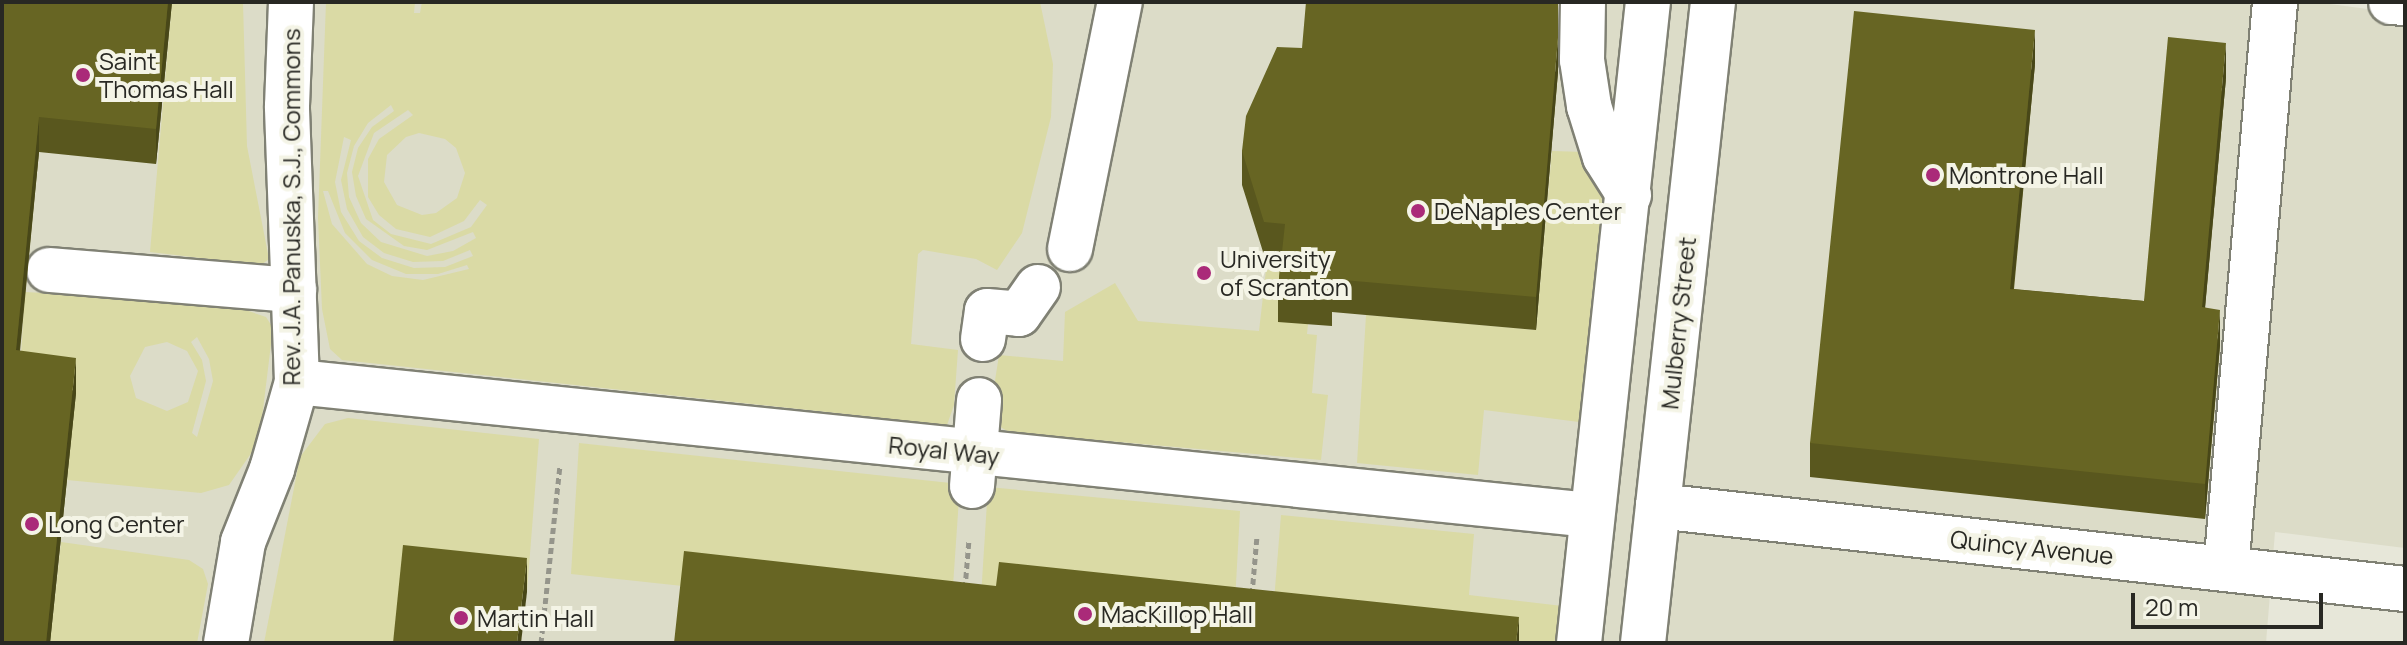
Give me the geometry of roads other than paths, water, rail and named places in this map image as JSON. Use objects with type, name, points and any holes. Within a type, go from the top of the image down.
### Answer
[{"type":"street","name":"Rev. J.A. Panuska, S.J., Commons","points":[[226,643],[243,542],[272,469],[297,382],[287,106],[291,2]]},
{"type":"street","points":[[1070,249],[1120,2]]},
{"type":"street","points":[[1583,2],[1582,60],[1589,106],[1605,157],[1629,195]]},
{"type":"street","points":[[1579,643],[1648,2]]},
{"type":"street","name":"Mulberry Street","points":[[1643,643],[1713,2]]},
{"type":"street","points":[[2226,569],[2275,2]]},
{"type":"street","points":[[2391,2],[2405,3]]},
{"type":"street","points":[[49,270],[294,290]]},
{"type":"street","points":[[983,339],[987,311],[1019,314],[1038,287]]},
{"type":"street","name":"Royal Way","points":[[297,382],[564,425],[974,469],[1260,497],[1591,515]]},
{"type":"street","points":[[974,469],[979,400]]},
{"type":"street","name":"Quincy Avenue","points":[[1658,506],[2405,589]]},
{"type":"place","name":"Saint Thomas Hall","points":[[83,75]]},
{"type":"place","name":"Montrone Hall","points":[[1933,175]]},
{"type":"place","name":"DeNaples Center","points":[[1418,211]]},
{"type":"place","name":"University of Scranton","points":[[1204,273]]},
{"type":"place","name":"Long Center","points":[[32,524]]},
{"type":"place","name":"MacKillop Hall","points":[[1085,614]]},
{"type":"place","name":"Martin Hall","points":[[461,618]]}]
